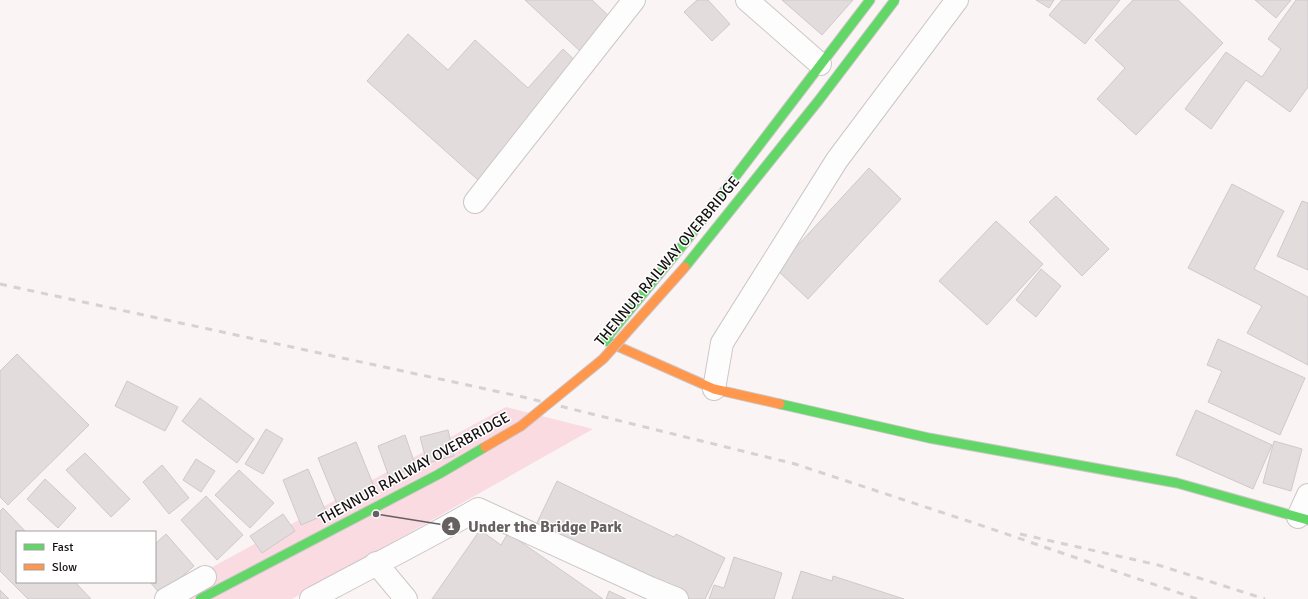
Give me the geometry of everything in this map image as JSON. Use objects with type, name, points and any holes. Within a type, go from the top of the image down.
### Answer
[{"type":"street","points":[[475,202],[634,0]]},
{"type":"street","points":[[747,0],[820,64]]},
{"type":"street","points":[[870,0],[687,240],[606,340],[714,389],[929,438],[1177,484],[1303,518],[1308,495]]},
{"type":"street","name":"THENNUR RAILWAY OVERBRIDGE","points":[[200,599],[439,474],[521,426],[603,359],[689,263],[819,100],[895,0]]},
{"type":"street","points":[[714,389],[722,343],[836,160],[957,0]]},
{"type":"street","points":[[311,599],[376,563],[435,534],[478,509],[677,599]]},
{"type":"street","points":[[376,563],[406,599]]},
{"type":"street","points":[[166,599],[205,577]]},
{"type":"shaded area","points":[[506,407],[593,429],[292,599],[154,599]]},
{"type":"building","points":[[525,0],[592,0],[611,18],[580,51]]},
{"type":"building","points":[[697,0],[708,0],[730,24],[712,41],[684,12]]},
{"type":"building","points":[[782,0],[853,0],[822,35]]},
{"type":"building","points":[[1036,0],[1054,0],[1049,8]]},
{"type":"building","points":[[1062,0],[1120,0],[1085,44],[1049,15]]},
{"type":"building","points":[[1133,0],[1178,0],[1223,43],[1136,135],[1097,99],[1125,68],[1095,40]]},
{"type":"building","points":[[1255,0],[1291,0],[1276,18]]},
{"type":"building","points":[[1296,0],[1308,0],[1308,87],[1290,112],[1246,80],[1211,129],[1185,109],[1226,52],[1262,77],[1281,49],[1268,39]]},
{"type":"building","points":[[408,34],[448,70],[475,40],[528,88],[563,49],[581,66],[478,180],[367,81]]},
{"type":"building","points":[[869,168],[901,199],[808,299],[776,269]]},
{"type":"building","points":[[1232,184],[1284,211],[1254,269],[1308,297],[1308,365],[1247,333],[1262,306],[1188,268]]},
{"type":"building","points":[[1056,196],[1109,249],[1082,276],[1029,222]]},
{"type":"building","points":[[1302,201],[1308,203],[1308,270],[1277,256]]},
{"type":"building","points":[[996,221],[1043,264],[987,325],[939,281]]},
{"type":"building","points":[[1041,269],[1061,286],[1036,317],[1016,300]]},
{"type":"building","points":[[1218,339],[1305,378],[1280,435],[1208,402],[1222,371],[1207,365]]},
{"type":"building","points":[[17,354],[89,425],[8,505],[0,497],[0,371]]},
{"type":"building","points":[[127,381],[178,407],[165,431],[115,406]]},
{"type":"building","points":[[200,398],[254,439],[237,463],[182,421]]},
{"type":"building","points":[[1196,410],[1272,445],[1253,489],[1176,455]]},
{"type":"building","points":[[266,429],[283,439],[263,474],[245,464]]},
{"type":"building","points":[[448,430],[454,456],[427,463],[420,437]]},
{"type":"building","points":[[405,435],[416,467],[389,477],[378,446]]},
{"type":"building","points":[[1274,441],[1302,449],[1291,491],[1263,483]]},
{"type":"building","points":[[356,442],[375,489],[337,504],[318,458]]},
{"type":"building","points":[[85,453],[130,499],[111,517],[66,470]]},
{"type":"building","points":[[196,459],[215,471],[201,492],[183,480]]},
{"type":"building","points":[[162,465],[189,498],[169,514],[143,482]]},
{"type":"building","points":[[308,469],[327,514],[301,525],[283,480]]},
{"type":"building","points":[[239,470],[274,503],[250,528],[215,495]]},
{"type":"building","points":[[45,479],[76,508],[58,528],[27,499]]},
{"type":"building","points":[[557,481],[674,537],[676,534],[725,558],[705,599],[681,599],[534,529]]},
{"type":"building","points":[[206,496],[243,535],[217,560],[181,520]]},
{"type":"building","points":[[3,508],[25,531],[16,531],[16,583],[76,583],[91,599],[28,599],[0,571],[0,511]]},
{"type":"building","points":[[283,514],[295,531],[262,553],[250,536]]},
{"type":"building","points":[[480,530],[501,545],[508,533],[603,599],[432,599]]},
{"type":"building","points":[[166,534],[194,566],[161,595],[151,583],[156,583],[156,543]]},
{"type":"building","points":[[734,557],[782,573],[774,599],[709,599],[714,585],[724,588]]},
{"type":"building","points":[[801,571],[832,581],[833,576],[904,599],[792,599]]},
{"type":"building","points":[[0,590],[9,599],[0,599]]},
{"type":"building","points":[[609,591],[626,599],[606,599]]},
{"type":"railway","points":[[0,284],[523,397],[795,464],[1197,599]]},
{"type":"railway","points":[[1020,534],[1158,565],[1265,599]]},
{"type":"traffic: fast","points":[[617,346],[605,340],[687,240],[870,0]]},
{"type":"traffic: fast","points":[[685,267],[819,100],[895,0]]},
{"type":"traffic: fast","points":[[780,404],[929,438],[1177,483],[1308,520]]},
{"type":"traffic: fast","points":[[200,599],[439,474],[485,447]]},
{"type":"traffic: slow","points":[[485,447],[521,426],[603,359],[685,267]]},
{"type":"traffic: slow","points":[[617,346],[714,389],[780,404]]},
{"type":"place","name":"Under the Bridge Park","points":[[376,514]]}]
